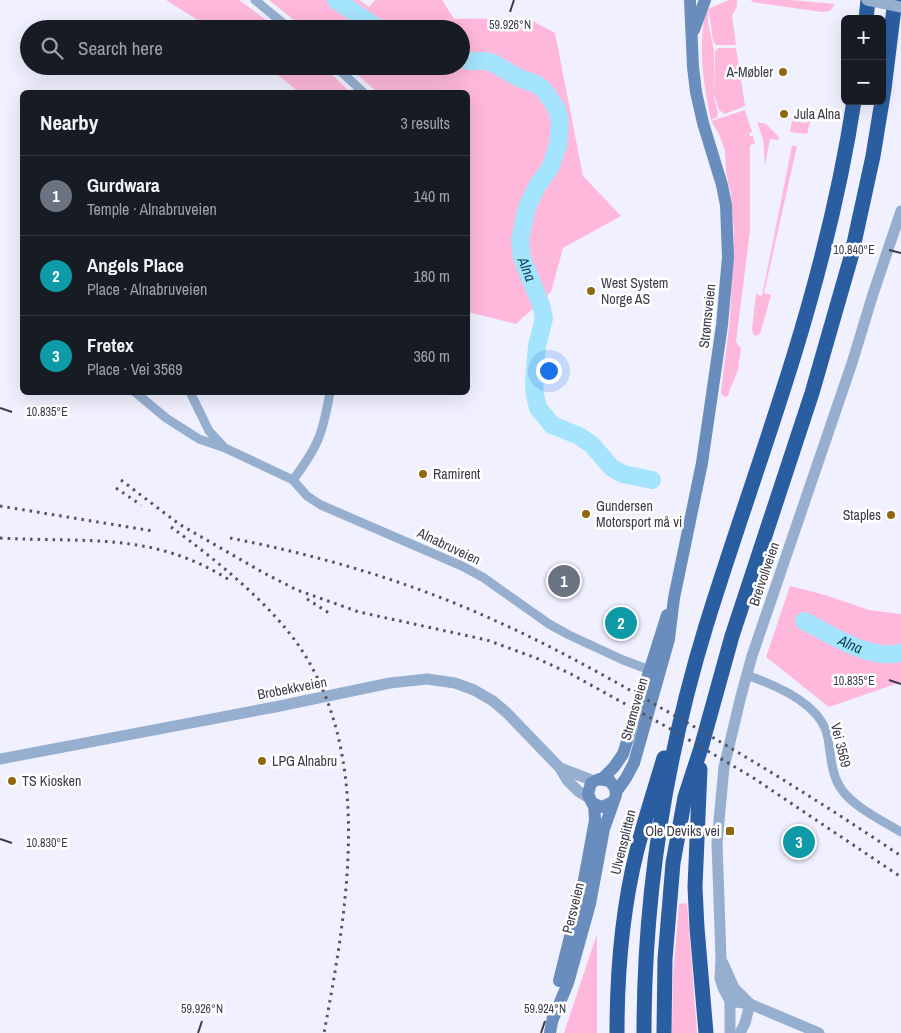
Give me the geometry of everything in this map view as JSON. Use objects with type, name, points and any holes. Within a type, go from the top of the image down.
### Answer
[{"type":"highway","points":[[866,15],[867,0]]},
{"type":"highway","points":[[664,1033],[665,959],[673,863],[686,797],[732,636],[812,393],[851,257],[876,138],[888,66],[896,0]]},
{"type":"highway","points":[[644,1033],[646,958],[657,852],[671,765],[694,665],[805,319],[844,162],[853,105]]},
{"type":"highway","name":"Ulvensplitten","points":[[617,1033],[620,955],[632,874],[650,804],[694,665]]},
{"type":"highway","points":[[701,748],[695,887],[706,1033]]},
{"type":"main road","name":"Strømsveien","points":[[599,780],[614,767],[623,754],[669,639],[674,600],[710,415],[722,325],[728,257],[726,205],[699,106],[693,67],[690,0]]},
{"type":"main road","name":"Strømsveien","points":[[692,35],[705,0]]},
{"type":"main road","name":"Strømsveien","points":[[614,797],[634,763],[655,672]]},
{"type":"main road","points":[[599,780],[612,783],[614,797],[602,807],[592,801],[588,790],[599,780]]},
{"type":"main road","name":"Persveien","points":[[553,1019],[568,983],[585,924],[604,829],[614,797]]},
{"type":"main road","name":"Persveien","points":[[550,1033],[559,984],[584,880],[595,820],[592,801]]},
{"type":"street","points":[[255,0],[279,20]]},
{"type":"street","points":[[867,0],[901,7]]},
{"type":"street","points":[[345,75],[361,90]]},
{"type":"street","name":"Breivollveien","points":[[730,1001],[720,978],[721,960],[717,871],[719,813],[724,767],[746,675],[852,364],[901,211]]},
{"type":"street","name":"Alnabruveien","points":[[139,395],[166,418],[193,436],[225,448],[293,480],[307,496],[324,507],[462,566],[484,578],[549,624],[569,635],[623,660],[655,672]]},
{"type":"street","name":"Alnabruveien","points":[[191,395],[209,431],[225,448]]},
{"type":"street","points":[[293,480],[318,442],[323,428],[329,395]]},
{"type":"street","name":"Vei 3569","points":[[746,675],[772,685],[816,713],[826,731],[833,771],[840,788],[853,801],[901,832]]},
{"type":"street","name":"Brobekkveien","points":[[0,759],[265,709],[390,683],[427,679],[460,685],[474,690],[493,701],[560,768],[567,780],[592,801]]},
{"type":"street","name":"Brobekkveien","points":[[560,768],[599,780]]},
{"type":"street","name":"Breivollveien","points":[[721,960],[734,988],[750,1004]]},
{"type":"street","points":[[730,1033],[730,1001],[750,1004],[819,1033]]},
{"type":"street","points":[[740,1033],[750,1004]]},
{"type":"shaded area","points":[[166,0],[239,0],[267,20],[198,20]]},
{"type":"shaded area","points":[[269,0],[360,0],[369,7],[375,0],[442,0],[454,19],[527,18],[555,33],[583,176],[621,216],[563,248],[551,292],[516,324],[470,312],[470,90],[375,90],[358,75],[470,75],[470,20],[294,20]]},
{"type":"shaded area","points":[[729,0],[737,0],[737,6],[732,16],[736,45],[716,45],[713,41],[709,10]]},
{"type":"shaded area","points":[[751,0],[790,0],[835,4],[830,11],[822,12],[752,2]]},
{"type":"shaded area","points":[[709,8],[708,22],[714,51],[714,98],[718,113],[717,117],[711,120],[704,78],[702,51],[706,9]]},
{"type":"shaded area","points":[[718,48],[736,48],[745,106],[725,114],[719,110],[714,95],[715,52]]},
{"type":"shaded area","points":[[278,75],[332,75],[348,90],[297,90]]},
{"type":"shaded area","points":[[745,110],[752,132],[749,133],[750,136],[753,136],[755,144],[750,145],[750,231],[736,342],[741,349],[739,365],[728,396],[725,397],[721,392],[730,319],[734,232],[725,151],[719,134],[711,121]]},
{"type":"shaded area","points":[[808,119],[811,119],[807,134],[790,132],[792,121],[807,123]]},
{"type":"shaded area","points":[[757,122],[766,124],[779,137],[778,140],[770,139],[765,165],[763,139]]},
{"type":"shaded area","points":[[792,146],[797,146],[764,293],[771,295],[760,334],[756,336],[753,334],[752,329],[756,294],[762,296]]},
{"type":"shaded area","points":[[790,586],[825,595],[869,610],[901,614],[901,682],[829,707],[766,657]]},
{"type":"shaded area","points":[[687,903],[697,1033],[672,1033],[673,976],[679,904]]},
{"type":"shaded area","points":[[597,934],[597,1033],[564,1033]]},
{"type":"waterway","name":"Alna","points":[[336,0],[366,20]]},
{"type":"waterway","name":"Alna","points":[[470,61],[493,63],[519,78],[536,84],[544,90],[557,109],[560,123],[558,145],[550,168],[537,186],[527,207],[520,240],[522,258],[541,305],[544,318],[537,346],[534,381],[538,408],[552,425],[579,436],[591,444],[612,468],[623,474],[652,480]]},
{"type":"waterway","name":"Alna","points":[[804,621],[863,650],[876,653],[901,653]]},
{"type":"railway","points":[[121,480],[179,524],[297,590],[359,612],[487,640],[536,658],[571,674],[752,777],[901,877]]},
{"type":"railway","points":[[116,488],[141,505]]},
{"type":"railway","points":[[0,506],[153,531]]},
{"type":"railway","points":[[171,527],[206,553],[241,583],[289,632],[301,649],[324,692],[339,739],[346,787],[348,836],[346,887],[333,986],[324,1033]]},
{"type":"railway","points":[[0,538],[91,541],[147,547],[174,554],[202,565],[231,581]]},
{"type":"railway","points":[[230,538],[298,553],[399,582],[464,607],[518,631],[602,674],[724,744],[901,856]]},
{"type":"railway","points":[[307,599],[329,613]]},
{"type":"place","name":"A-Møbler","points":[[783,72]]},
{"type":"place","name":"Jula Alna","points":[[784,114]]},
{"type":"place","name":"West System Norge AS","points":[[591,291]]},
{"type":"place","name":"Ramirent","points":[[423,474]]},
{"type":"place","name":"Gundersen Motorsport må vi","points":[[586,514]]},
{"type":"place","name":"Staples","points":[[891,515]]},
{"type":"place","name":"Gurdwara","points":[[564,581]]},
{"type":"place","name":"Angels Place","points":[[621,623]]},
{"type":"place","name":"LPG Alnabru","points":[[262,761]]},
{"type":"place","name":"TS Kiosken","points":[[12,781]]},
{"type":"place","name":"Ole Deviks vei","points":[[730,831]]},
{"type":"place","name":"Fretex","points":[[799,842]]}]
